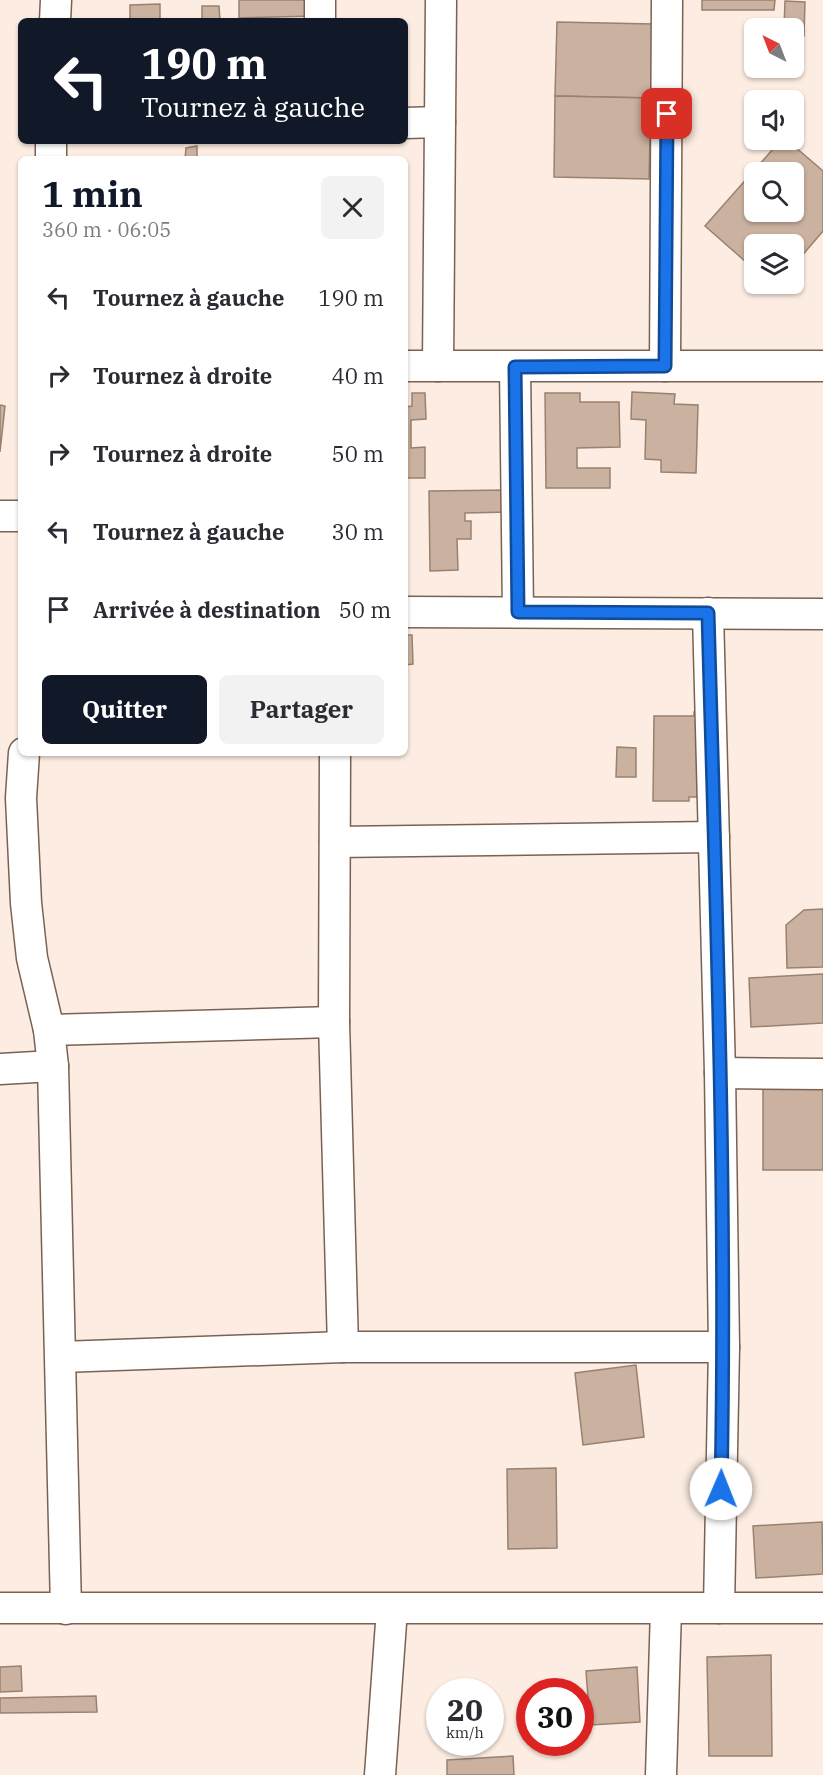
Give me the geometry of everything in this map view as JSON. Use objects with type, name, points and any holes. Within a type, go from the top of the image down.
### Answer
[{"type":"street","points":[[55,18],[56,0]]},
{"type":"street","points":[[320,0],[321,18]]},
{"type":"street","points":[[438,366],[441,0]]},
{"type":"street","points":[[665,366],[667,0]]},
{"type":"street","points":[[408,123],[440,122]]},
{"type":"street","points":[[408,366],[823,366]]},
{"type":"street","points":[[515,367],[518,612]]},
{"type":"street","points":[[0,516],[18,516]]},
{"type":"street","points":[[408,612],[823,614]]},
{"type":"street","points":[[708,613],[720,1073],[724,1347],[719,1608]]},
{"type":"street","points":[[23,756],[11,798],[32,958],[50,1030],[53,1066],[66,1609]]},
{"type":"street","points":[[335,756],[334,1022],[343,1347]]},
{"type":"street","points":[[336,842],[714,837]]},
{"type":"street","points":[[50,1030],[334,1022]]},
{"type":"street","points":[[0,1069],[53,1066]]},
{"type":"street","points":[[720,1073],[823,1074]]},
{"type":"street","points":[[61,1357],[343,1347],[724,1347]]},
{"type":"street","points":[[0,1608],[823,1608]]},
{"type":"street","points":[[380,1775],[392,1609]]},
{"type":"street","points":[[661,1775],[666,1609]]},
{"type":"building","points":[[239,0],[316,0],[316,16],[239,18]]},
{"type":"building","points":[[702,0],[775,0],[774,10],[702,10]]},
{"type":"building","points":[[785,1],[805,2],[804,36],[804,18],[784,18]]},
{"type":"building","points":[[160,4],[160,18],[130,18],[130,5]]},
{"type":"building","points":[[202,6],[219,6],[220,18],[202,18]]},
{"type":"building","points":[[557,22],[653,24],[651,98],[555,96]]},
{"type":"building","points":[[555,96],[651,98],[649,179],[554,177]]},
{"type":"building","points":[[197,146],[197,156],[185,156],[186,148]]},
{"type":"building","points":[[772,150],[799,150],[823,171],[823,231],[804,253],[804,234],[744,234],[744,260],[705,226],[744,182],[744,222],[804,222],[804,162],[762,162]]},
{"type":"building","points":[[632,392],[675,394],[674,404],[698,405],[696,473],[661,472],[661,460],[645,459],[646,420],[631,419]]},
{"type":"building","points":[[412,393],[425,393],[426,419],[411,420],[411,448],[425,447],[425,478],[408,478],[408,407],[412,406]]},
{"type":"building","points":[[545,393],[580,393],[580,402],[619,402],[620,447],[577,448],[577,468],[610,468],[610,488],[546,488]]},
{"type":"building","points":[[0,405],[5,406],[0,452]]},
{"type":"building","points":[[509,490],[509,512],[465,513],[465,521],[471,521],[471,539],[457,539],[458,570],[430,571],[429,491]]},
{"type":"building","points":[[408,635],[412,635],[413,664],[408,665]]},
{"type":"building","points":[[694,712],[709,712],[709,797],[689,797],[689,801],[653,801],[654,716],[694,716]]},
{"type":"building","points":[[617,747],[636,748],[636,777],[616,777]]},
{"type":"building","points":[[823,909],[823,967],[787,968],[786,925],[804,910]]},
{"type":"building","points":[[823,974],[823,1023],[751,1027],[749,978]]},
{"type":"building","points":[[763,1084],[823,1084],[823,1170],[763,1170]]},
{"type":"building","points":[[636,1365],[644,1437],[583,1445],[575,1373]]},
{"type":"building","points":[[556,1468],[557,1548],[508,1549],[507,1469]]},
{"type":"building","points":[[822,1522],[823,1574],[756,1578],[753,1526]]},
{"type":"building","points":[[771,1655],[772,1756],[709,1756],[707,1657]]},
{"type":"building","points":[[21,1666],[22,1691],[0,1692],[0,1667]]},
{"type":"building","points":[[637,1667],[640,1722],[594,1725],[594,1678],[587,1678],[586,1671]]},
{"type":"building","points":[[96,1696],[97,1712],[0,1713],[0,1698]]},
{"type":"building","points":[[513,1756],[514,1775],[447,1775],[447,1760]]},
{"type":"route","points":[[667,114],[665,366],[515,367],[518,612],[708,613],[720,1073],[724,1347],[721,1489]]}]
